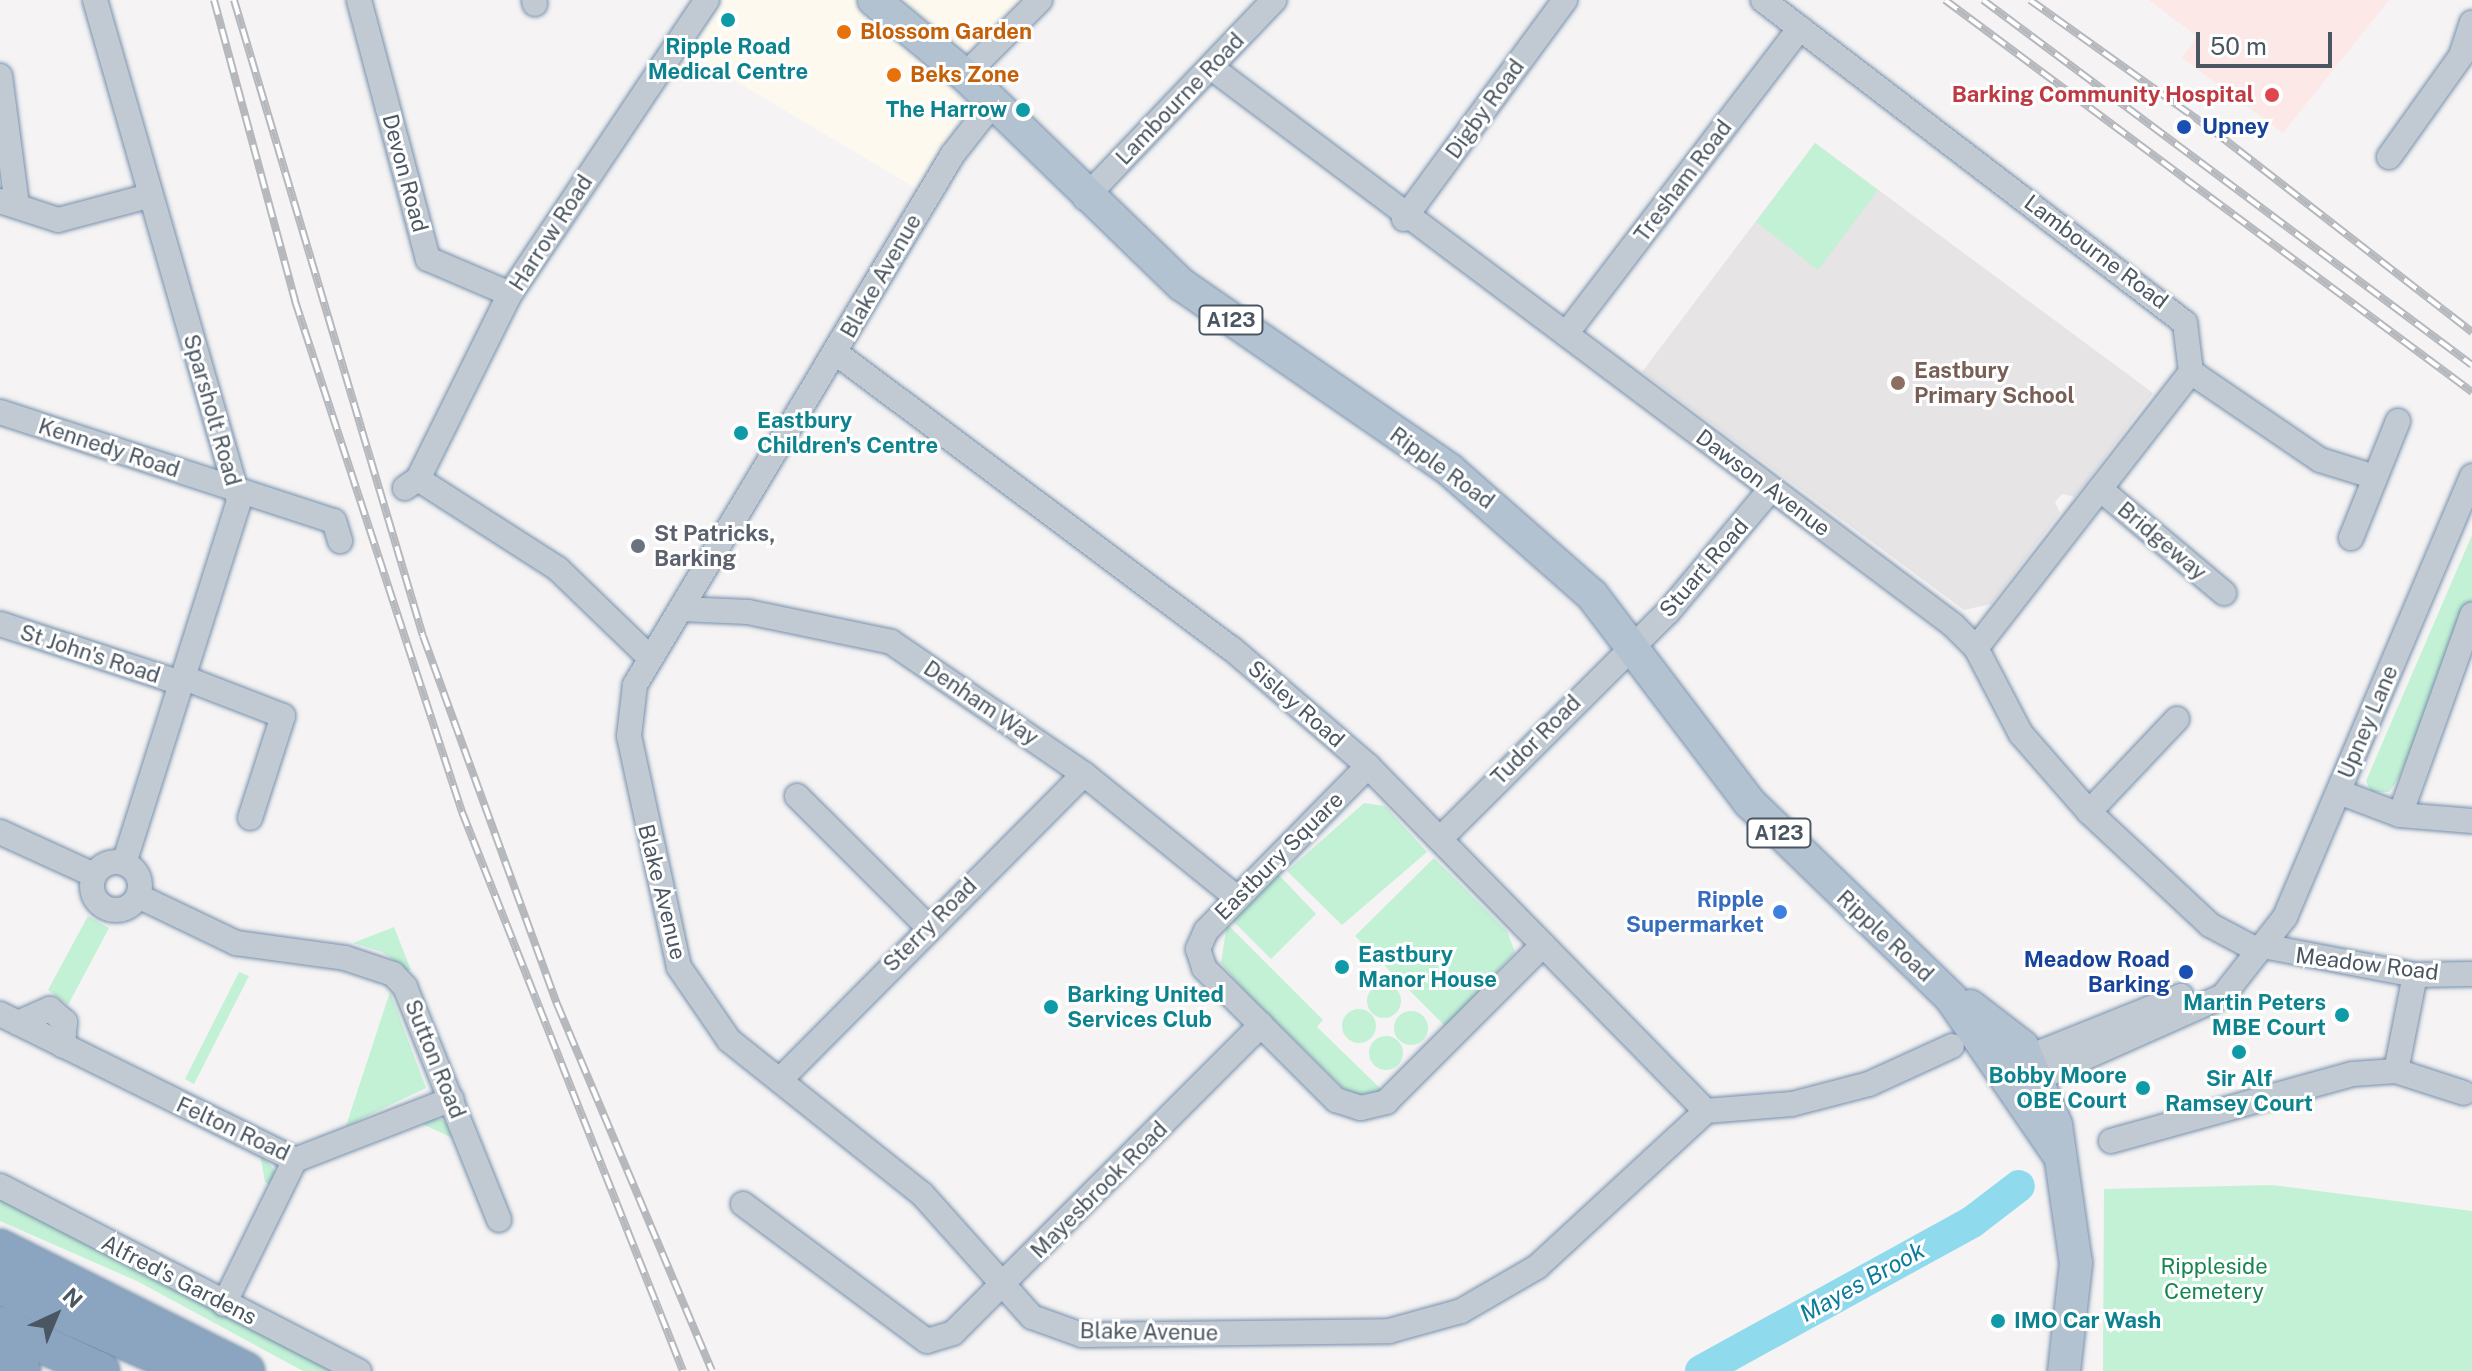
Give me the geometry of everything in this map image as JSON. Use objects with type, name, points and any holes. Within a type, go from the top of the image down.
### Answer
[{"type":"highway","points":[[0,1248],[246,1371]]},
{"type":"highway","points":[[0,1286],[193,1371]]},
{"type":"highway","points":[[0,1325],[101,1371]]},
{"type":"highway","points":[[0,1361],[22,1371]]},
{"type":"main road","name":"Ripple Road","points":[[874,0],[965,75],[1085,198],[1182,285],[1495,505],[1635,644],[1749,802],[1951,998],[2024,1075],[2057,1152],[2076,1263],[2064,1371]]},
{"type":"street","name":"Sparsholt Road","points":[[95,0],[149,196],[236,488],[237,507],[124,863]]},
{"type":"street","name":"Devon Road","points":[[359,0],[428,259],[510,294]]},
{"type":"street","name":"Harrow Road","points":[[647,655],[558,569],[411,483],[510,294],[707,0]]},
{"type":"street","points":[[965,75],[1040,0]]},
{"type":"street","name":"Lambourne Road","points":[[1085,198],[1274,0]]},
{"type":"street","name":"Digby Road","points":[[1404,219],[1565,0]]},
{"type":"street","name":"Lambourne Road","points":[[1763,0],[2173,309],[2185,323],[2191,372]]},
{"type":"street","points":[[2389,157],[2461,56],[2472,23]]},
{"type":"street","name":"Tresham Road","points":[[1566,334],[1800,28]]},
{"type":"street","name":"Dawson Avenue","points":[[1212,68],[1404,219],[1566,334],[1976,648],[2021,734],[2089,812],[2197,913],[2257,953]]},
{"type":"street","points":[[0,76],[9,204],[72,219],[149,196]]},
{"type":"street","name":"Blake Avenue","points":[[993,103],[953,154],[681,609],[647,655],[629,736],[679,967],[729,1040],[922,1194],[1032,1317],[1082,1335],[1389,1331],[1461,1311],[1537,1267],[1706,1111]]},
{"type":"street","name":"Sisley Road","points":[[836,353],[1231,648],[1368,766],[1706,1111]]},
{"type":"street","points":[[1976,648],[2191,372],[2320,460],[2375,477]]},
{"type":"street","name":"Kennedy Road","points":[[0,412],[334,521],[340,541]]},
{"type":"street","points":[[2351,538],[2398,421]]},
{"type":"street","name":"Upney Lane","points":[[2257,953],[2289,910],[2472,476]]},
{"type":"street","name":"Stuart Road","points":[[1635,644],[1771,489]]},
{"type":"street","name":"Bridgeway","points":[[2100,489],[2224,593]]},
{"type":"street","name":"Denham Way","points":[[681,609],[748,612],[891,642],[1084,774],[1237,898]]},
{"type":"street","points":[[2400,815],[2472,615]]},
{"type":"street","name":"St John's Road","points":[[0,624],[181,680],[283,716],[250,818]]},
{"type":"street","name":"Tudor Road","points":[[1440,839],[1635,644]]},
{"type":"street","points":[[2089,812],[2177,719]]},
{"type":"street","name":"Eastbury Square","points":[[1368,766],[1237,898],[1198,949],[1204,968],[1336,1100],[1361,1108],[1386,1102],[1543,945]]},
{"type":"street","name":"Sterry Road","points":[[780,1080],[927,926],[1084,774]]},
{"type":"street","points":[[2339,792],[2400,815],[2472,821]]},
{"type":"street","points":[[797,796],[927,926]]},
{"type":"street","points":[[0,832],[94,875]]},
{"type":"street","points":[[124,863],[137,874],[138,896],[125,908],[102,906],[92,893],[94,875],[103,865],[124,863]]},
{"type":"street","name":"Sutton Road","points":[[138,896],[236,943],[345,958],[393,974],[452,1099],[499,1220]]},
{"type":"street","points":[[2024,1075],[2257,953]]},
{"type":"street","name":"Meadow Road","points":[[2257,953],[2415,975],[2472,974]]},
{"type":"street","points":[[2396,1071],[2415,975]]},
{"type":"street","name":"Felton Road","points":[[9,1018],[50,1009],[65,1022],[63,1046],[295,1160],[452,1099]]},
{"type":"street","name":"Mayesbrook Road","points":[[743,1204],[927,1341],[953,1333],[1005,1286],[1261,1025]]},
{"type":"street","points":[[1706,1111],[1792,1104],[1856,1087],[1952,1046]]},
{"type":"street","points":[[2111,1141],[2337,1077],[2396,1071],[2464,1093]]},
{"type":"street","points":[[224,1304],[295,1160]]},
{"type":"street","name":"Alfred's Gardens","points":[[0,1186],[359,1371]]},
{"type":"shaded area","points":[[723,0],[858,0],[893,29],[966,107],[917,189],[690,54]]},
{"type":"shaded area","points":[[895,0],[1024,0],[968,52]]},
{"type":"shaded area","name":"Barking Community Hospital","points":[[2149,0],[2389,0],[2283,133],[2182,58],[2197,36]]},
{"type":"shaded area","name":"Eastbury Primary School","points":[[1815,143],[2153,393],[2075,497],[2062,494],[2055,502],[2060,513],[1991,604],[1964,610],[1642,372]]},
{"type":"green space","points":[[1815,143],[1878,190],[1818,270],[1756,222]]},
{"type":"green space","points":[[2472,535],[2472,600],[2399,778],[2389,792],[2371,792],[2366,781]]},
{"type":"green space","points":[[1364,803],[1385,806],[1427,852],[1342,925],[1287,871]]},
{"type":"green space","points":[[1434,858],[1507,931],[1515,952],[1446,1027],[1355,936]]},
{"type":"green space","points":[[1278,874],[1316,914],[1271,959],[1232,920]]},
{"type":"green space","points":[[88,916],[109,928],[68,1005],[48,990]]},
{"type":"green space","points":[[1227,924],[1323,1020],[1317,1027],[1383,1091],[1360,1104],[1245,991],[1221,963]]},
{"type":"green space","points":[[394,927],[411,970],[408,971],[382,952],[353,943]]},
{"type":"green space","points":[[239,972],[249,976],[194,1084],[185,1079]]},
{"type":"green space","points":[[1384,984],[1396,989],[1401,1001],[1396,1013],[1384,1018],[1372,1013],[1367,1001],[1372,989]]},
{"type":"green space","points":[[390,992],[426,1088],[346,1126]]},
{"type":"green space","points":[[1359,1009],[1371,1014],[1376,1026],[1371,1038],[1359,1043],[1347,1038],[1342,1026],[1347,1014]]},
{"type":"green space","points":[[1411,1011],[1423,1016],[1428,1028],[1423,1040],[1411,1045],[1399,1040],[1394,1028],[1399,1016]]},
{"type":"green space","points":[[1386,1036],[1398,1041],[1403,1053],[1398,1065],[1386,1070],[1374,1065],[1369,1053],[1374,1041]]},
{"type":"green space","points":[[433,1116],[450,1124],[455,1139],[418,1122]]},
{"type":"green space","points":[[260,1153],[275,1171],[273,1187],[265,1182]]},
{"type":"green space","name":"Rippleside Cemetery","points":[[2272,1185],[2472,1211],[2472,1371],[2103,1371],[2104,1189]]},
{"type":"green space","points":[[0,1196],[342,1371],[303,1371],[137,1281],[0,1221]]},
{"type":"waterway","name":"Mayes Brook","points":[[1701,1371],[1972,1222],[2019,1186]]},
{"type":"railway","points":[[214,0],[295,301],[462,812],[683,1371]]},
{"type":"railway","points":[[234,0],[423,636],[557,1004],[712,1371]]},
{"type":"railway","points":[[1945,0],[2472,392]]},
{"type":"railway","points":[[1983,0],[2472,365]]},
{"type":"railway","points":[[2030,0],[2215,132],[2472,332]]},
{"type":"place","name":"Ripple Road Medical Centre","points":[[728,20]]},
{"type":"place","name":"Blossom Garden","points":[[844,32]]},
{"type":"place","name":"Beks Zone","points":[[894,75]]},
{"type":"place","name":"Barking Community Hospital","points":[[2272,95]]},
{"type":"place","name":"The Harrow","points":[[1023,110]]},
{"type":"place","name":"Upney","points":[[2184,127]]},
{"type":"place","name":"Eastbury Primary School","points":[[1898,383]]},
{"type":"place","name":"Eastbury Children's Centre","points":[[741,433]]},
{"type":"place","name":"St Patricks, Barking","points":[[638,546]]},
{"type":"place","name":"Ripple Supermarket","points":[[1780,912]]},
{"type":"place","name":"Eastbury Manor House","points":[[1342,967]]},
{"type":"place","name":"Meadow Road Barking","points":[[2186,972]]},
{"type":"place","name":"Barking United Services Club","points":[[1051,1007]]},
{"type":"place","name":"Martin Peters MBE Court","points":[[2342,1015]]},
{"type":"place","name":"Sir Alf Ramsey Court","points":[[2239,1052]]},
{"type":"place","name":"Bobby Moore OBE Court","points":[[2143,1088]]},
{"type":"place","name":"IMO Car Wash","points":[[1998,1321]]}]
